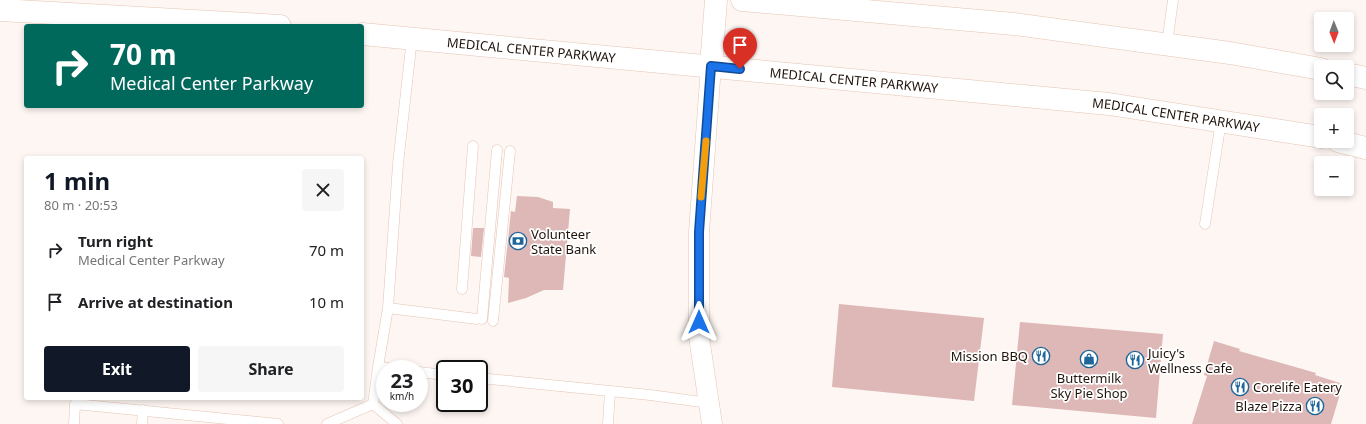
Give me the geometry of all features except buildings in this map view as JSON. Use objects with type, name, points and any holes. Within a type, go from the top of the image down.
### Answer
[{"type":"main road","points":[[711,66],[716,0]]},
{"type":"main road","points":[[742,0],[1014,24],[1230,52],[1314,68]]},
{"type":"main road","points":[[0,10],[245,24]]},
{"type":"main road","name":"MEDICAL CENTER PARKWAY","points":[[364,34],[1109,104],[1314,136]]},
{"type":"main road","points":[[1354,75],[1366,78]]},
{"type":"main road","points":[[1354,145],[1366,148]]},
{"type":"street","points":[[711,66],[699,232],[699,337],[712,424]]},
{"type":"lane","points":[[1167,44],[1173,0]]},
{"type":"lane","points":[[379,360],[388,308],[398,164],[412,38]]},
{"type":"lane","points":[[1205,224],[1221,121]]},
{"type":"lane","points":[[462,289],[473,146]]},
{"type":"lane","points":[[388,308],[479,319],[497,150]]},
{"type":"lane","points":[[493,321],[510,151]]},
{"type":"lane","points":[[488,379],[709,403]]},
{"type":"lane","points":[[373,404],[376,382]]},
{"type":"lane","points":[[608,424],[610,391]]},
{"type":"lane","points":[[74,424],[75,404],[278,424]]},
{"type":"lane","points":[[327,424],[373,404]]},
{"type":"lane","points":[[373,404],[397,424]]},
{"type":"lane","points":[[142,424],[143,410]]},
{"type":"slow traffic","points":[[701,197],[706,141]]},
{"type":"place","name":"Volunteer State Bank","points":[[518,241]]},
{"type":"place","name":"Mission BBQ","points":[[1041,356]]},
{"type":"place","name":"Buttermilk Sky Pie Shop","points":[[1089,359]]},
{"type":"place","name":"Juicy's Wellness Cafe","points":[[1135,360]]},
{"type":"place","name":"Corelife Eatery","points":[[1240,387]]},
{"type":"place","name":"Blaze Pizza","points":[[1315,406]]},
{"type":"route","points":[[699,322],[699,232],[711,66],[740,69]]}]
